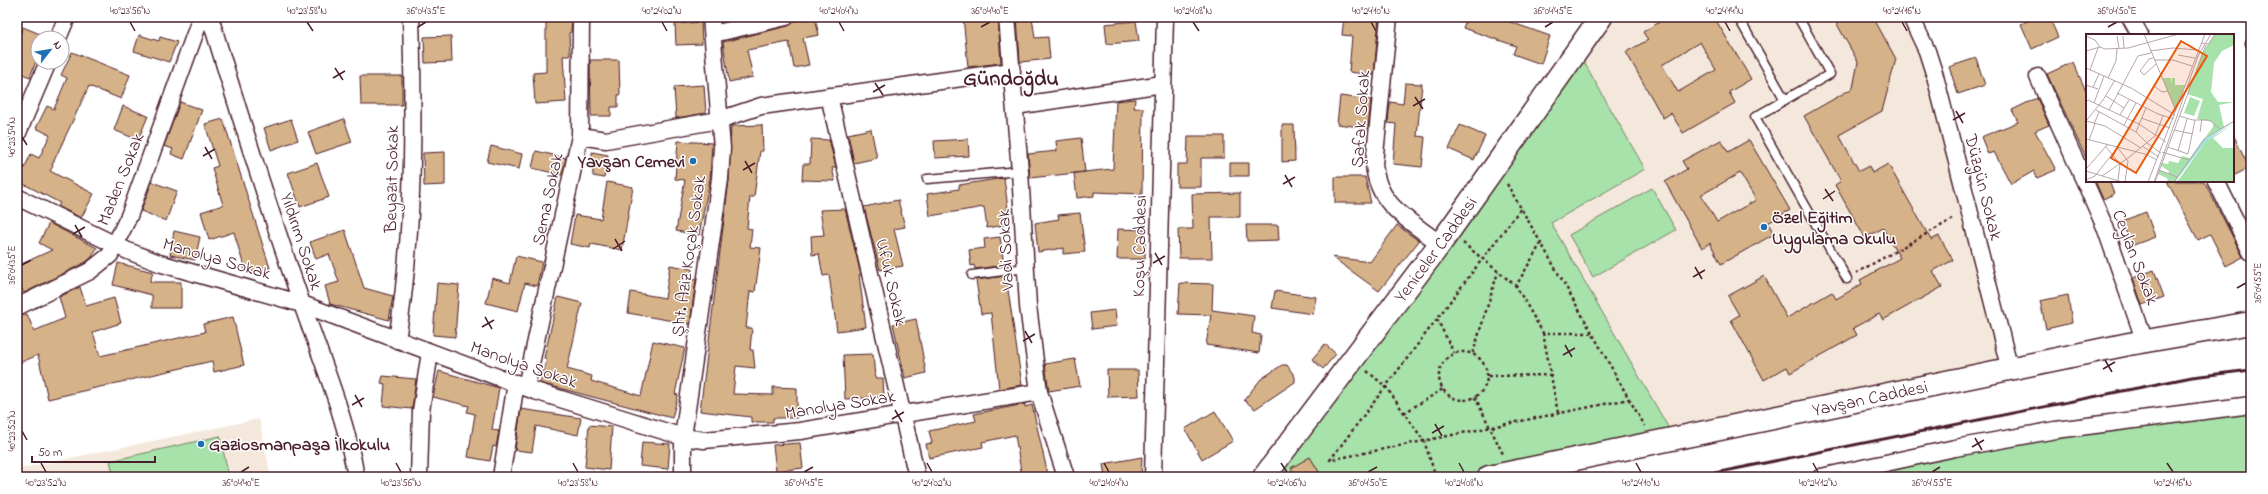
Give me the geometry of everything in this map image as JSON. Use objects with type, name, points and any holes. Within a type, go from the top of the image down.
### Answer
[{"type":"street","points":[[61,30],[67,17]]},
{"type":"street","name":"Maden Sokak","points":[[17,307],[90,271],[102,262],[115,245],[134,202],[201,17]]},
{"type":"street","name":"Yıldırım Sokak","points":[[210,17],[302,304],[331,380],[352,452],[356,477]]},
{"type":"street","name":"Beyazıt Sokak","points":[[397,340],[404,294],[410,233],[413,76],[411,17]]},
{"type":"street","name":"Sema Sokak","points":[[501,477],[521,385],[580,136],[581,17]]},
{"type":"street","name":"Şht. Aziz Koçak Sokak","points":[[683,477],[683,437],[720,179],[722,148],[711,17]]},
{"type":"street","points":[[713,34],[786,17]]},
{"type":"street","name":"Vadi Sokak","points":[[1006,17],[1020,171],[1028,306],[1039,392],[1066,477]]},
{"type":"street","name":"Koşu Caddesi","points":[[1153,477],[1165,17]]},
{"type":"street","name":"Şafak Sokak","points":[[1389,17],[1374,164],[1375,176],[1380,191],[1388,202],[1444,238]]},
{"type":"street","name":"Yeniceler Caddesi","points":[[1264,477],[1444,238],[1601,17]]},
{"type":"street","name":"Düzgün Sokak","points":[[1911,17],[1927,51],[1935,76],[2010,370]]},
{"type":"street","points":[[2130,17],[2139,34]]},
{"type":"street","points":[[17,136],[45,70]]},
{"type":"street","points":[[580,136],[606,140],[719,120],[761,106],[1012,71]]},
{"type":"street","name":"Ceylan Sokak","points":[[2038,77],[2105,227],[2145,342]]},
{"type":"street","points":[[1015,106],[1163,84]]},
{"type":"street","name":"Ufuk Sokak","points":[[829,96],[917,477]]},
{"type":"street","points":[[2216,182],[2251,252]]},
{"type":"street","name":"Manolya Sokak","points":[[17,197],[115,245],[159,263],[302,304],[521,385],[683,437],[704,440],[751,437],[902,415],[1039,392]]},
{"type":"street","name":"Yavşan Caddesi","points":[[1489,477],[2145,342],[2251,323]]},
{"type":"street","points":[[419,477],[421,411],[430,352]]},
{"type":"street","points":[[1821,477],[1955,448],[2056,430],[2251,405]]},
{"type":"lane","points":[[1738,17],[1785,100]]},
{"type":"lane","points":[[1798,17],[1830,74],[1755,117],[1846,279]]},
{"type":"lane","points":[[927,179],[1020,171]]},
{"type":"lane","points":[[972,275],[1026,268]]},
{"type":"path","points":[[1496,165],[1655,443]]},
{"type":"path","points":[[1521,208],[1330,460],[1630,399]]},
{"type":"path","points":[[1846,279],[1969,210]]},
{"type":"path","points":[[1444,238],[1482,259],[1516,286],[1543,333],[1558,413]]},
{"type":"path","points":[[1516,286],[1541,243]]},
{"type":"path","points":[[1473,353],[1498,272]]},
{"type":"path","points":[[1437,319],[1454,353]]},
{"type":"path","points":[[1543,333],[1592,334]]},
{"type":"path","points":[[1463,351],[1473,353],[1484,362],[1488,376],[1485,386],[1475,397],[1458,399],[1447,394],[1443,389],[1439,372],[1444,360],[1454,353],[1463,351]]},
{"type":"path","points":[[1353,359],[1386,387],[1424,441],[1436,477]]},
{"type":"path","points":[[1488,376],[1551,375]]},
{"type":"path","points":[[1404,413],[1443,389]]},
{"type":"path","points":[[1475,397],[1512,472]]},
{"type":"shaded area","name":"Özel Eğitim Uygulama Okulu","points":[[1601,17],[1911,17],[2010,370],[1675,439],[1551,223],[1645,169],[1577,50]]},
{"type":"shaded area","name":"Gaziosmanpaşa İlkokulu","points":[[259,419],[271,477],[17,477],[17,469]]},
{"type":"green space","points":[[1577,50],[1645,169],[1551,223],[1675,439],[1489,477],[1264,477]]},
{"type":"green space","points":[[1652,188],[1676,230],[1593,277],[1569,235]]},
{"type":"green space","points":[[2251,405],[2251,477],[1821,477]]},
{"type":"green space","points":[[220,436],[229,477],[114,477],[110,461]]},
{"type":"building","points":[[546,17],[572,17],[571,32],[569,33],[570,56],[563,56],[566,102],[535,104],[533,73],[546,72]]},
{"type":"building","points":[[963,17],[998,17],[1001,63],[968,67]]},
{"type":"building","points":[[1017,17],[1032,17],[1035,38],[1048,37],[1050,59],[1020,62]]},
{"type":"building","points":[[1344,17],[1379,17],[1374,75],[1349,72],[1352,36],[1342,35]]},
{"type":"building","points":[[1467,17],[1496,17],[1550,36],[1541,64],[1513,54],[1516,46],[1463,28]]},
{"type":"building","points":[[1668,17],[1714,17],[1751,79],[1729,92],[1735,103],[1683,133],[1671,113],[1663,118],[1626,52],[1648,40],[1643,32]],"holes":[[[1700,42],[1716,70],[1678,92],[1662,65]]]},
{"type":"building","points":[[1833,17],[1873,17],[1896,59],[1882,111],[1839,135],[1859,171],[1869,166],[1872,173],[1888,164],[1931,240],[1939,236],[1953,260],[1933,271],[1942,287],[1883,320],[1879,314],[1853,328],[1857,335],[1790,373],[1787,367],[1764,380],[1731,320],[1739,315],[1728,296],[1764,276],[1787,318],[1832,292],[1836,299],[1862,284],[1860,280],[1900,258],[1883,228],[1865,238],[1835,185],[1841,181],[1804,116],[1853,88],[1858,62]]},
{"type":"building","points":[[2036,17],[2049,17],[2058,37],[2032,49],[2021,24]]},
{"type":"building","points":[[815,18],[819,35],[803,38],[809,65],[794,68],[789,42],[747,50],[753,77],[729,82],[723,42],[788,26],[794,21]]},
{"type":"building","points":[[1136,21],[1139,41],[1107,44],[1105,24]]},
{"type":"building","points":[[701,22],[702,44],[676,45],[675,24]]},
{"type":"building","points":[[23,27],[30,30],[30,70],[33,70],[30,77],[17,72],[17,42]]},
{"type":"building","points":[[139,35],[159,41],[160,37],[177,42],[169,62],[134,51]]},
{"type":"building","points":[[451,36],[452,62],[425,63],[424,37]]},
{"type":"building","points":[[72,52],[130,75],[121,99],[89,86],[52,165],[53,166],[50,171],[94,194],[81,218],[58,206],[60,203],[18,181],[31,154],[39,158],[50,135],[36,128],[47,106],[54,109],[67,78],[61,75],[63,70],[70,70],[70,56]]},
{"type":"building","points":[[1976,58],[1985,85],[1958,94],[1949,67]]},
{"type":"building","points":[[590,60],[619,60],[620,95],[618,95],[618,107],[611,107],[611,116],[591,116]]},
{"type":"building","points":[[2073,62],[2086,91],[2086,158],[2047,74]]},
{"type":"building","points":[[360,76],[402,76],[402,105],[361,105]]},
{"type":"building","points":[[1405,83],[1422,84],[1417,136],[1425,137],[1422,167],[1393,164],[1396,124],[1388,123],[1390,102],[1403,104]]},
{"type":"building","points":[[704,85],[706,113],[676,118],[674,87]]},
{"type":"building","points":[[1340,96],[1371,100],[1368,128],[1337,124]]},
{"type":"building","points":[[2037,98],[2049,125],[2035,131],[2056,170],[2037,178],[2034,171],[2011,184],[1994,152],[1988,154],[1981,137],[2018,122],[2012,110]]},
{"type":"building","points":[[1135,99],[1134,108],[1143,108],[1142,194],[1094,192],[1094,196],[1077,198],[1074,173],[1113,169],[1116,101]]},
{"type":"building","points":[[180,102],[202,110],[184,159],[171,154],[173,149],[164,146]]},
{"type":"building","points":[[123,106],[148,116],[138,140],[114,130]]},
{"type":"building","points":[[223,119],[270,268],[254,272],[245,270],[234,232],[209,240],[201,212],[223,205],[212,168],[218,166],[205,124]]},
{"type":"building","points":[[291,119],[298,140],[271,150],[264,128]]},
{"type":"building","points":[[344,119],[352,142],[316,154],[308,132]]},
{"type":"building","points":[[762,125],[763,151],[760,151],[754,197],[750,197],[747,228],[752,229],[750,247],[761,248],[755,292],[750,291],[746,328],[752,328],[750,350],[753,350],[755,368],[736,366],[733,394],[773,395],[773,387],[797,388],[797,418],[773,418],[773,422],[751,422],[751,417],[700,411],[729,180],[731,126]]},
{"type":"building","points":[[1282,125],[1294,125],[1295,161],[1282,162]]},
{"type":"building","points":[[1460,125],[1485,136],[1474,160],[1449,149]]},
{"type":"building","points":[[871,129],[877,158],[854,163],[848,134]]},
{"type":"building","points":[[1188,136],[1224,136],[1224,158],[1201,158],[1201,187],[1177,187],[1177,164],[1187,164]]},
{"type":"building","points":[[2234,136],[2249,168],[2234,176]]},
{"type":"building","points":[[1081,138],[1085,172],[1030,178],[1028,154],[1057,151],[1056,141]]},
{"type":"building","points":[[811,139],[829,140],[836,167],[832,168],[835,181],[802,180],[803,164],[810,164]]},
{"type":"building","points":[[968,139],[969,156],[935,158],[934,141]]},
{"type":"building","points":[[1721,140],[1728,152],[1749,140],[1790,210],[1768,223],[1774,234],[1721,264],[1710,243],[1702,248],[1665,182],[1687,169],[1682,161]],"holes":[[[1740,173],[1756,200],[1717,222],[1701,195]]]},
{"type":"building","points":[[678,141],[712,143],[710,179],[699,235],[676,231],[685,180],[675,179]]},
{"type":"building","points":[[491,146],[522,154],[519,169],[487,162]]},
{"type":"building","points":[[536,151],[566,158],[562,175],[532,168]]},
{"type":"building","points":[[445,152],[445,185],[424,186],[423,153]]},
{"type":"building","points":[[592,152],[608,155],[604,178],[593,176]]},
{"type":"building","points":[[317,163],[329,197],[300,207],[288,173]]},
{"type":"building","points":[[1230,163],[1249,163],[1249,176],[1230,176]]},
{"type":"building","points":[[1335,177],[1365,177],[1371,203],[1335,203]]},
{"type":"building","points":[[1004,178],[1010,224],[987,228],[984,207],[930,216],[927,194],[959,189],[959,185]]},
{"type":"building","points":[[152,182],[177,191],[166,221],[141,211]]},
{"type":"building","points":[[607,182],[633,187],[622,250],[591,244],[590,248],[570,244],[575,215],[601,219]]},
{"type":"building","points":[[2095,182],[2109,182],[2114,194],[2103,199]]},
{"type":"building","points":[[2168,182],[2205,182],[2243,257],[2226,266],[2210,234],[2198,240]]},
{"type":"building","points":[[1240,193],[1240,217],[1211,217],[1212,258],[1179,258],[1178,229],[1193,229],[1192,194]]},
{"type":"building","points":[[898,200],[905,227],[894,229],[903,266],[880,270],[864,207]]},
{"type":"building","points":[[845,209],[861,275],[859,275],[866,327],[837,331],[829,275],[823,276],[819,254],[812,255],[811,236],[824,235],[820,210]]},
{"type":"building","points":[[2146,212],[2155,237],[2131,246],[2122,221]]},
{"type":"building","points":[[1080,213],[1085,252],[1063,254],[1063,248],[1038,252],[1035,223],[1059,219],[1058,215]]},
{"type":"building","points":[[49,223],[97,248],[92,257],[86,262],[24,293],[17,279],[17,266],[52,250],[39,243]]},
{"type":"building","points":[[1246,225],[1278,225],[1279,240],[1247,241]]},
{"type":"building","points":[[1397,225],[1419,241],[1379,291],[1332,257],[1370,262]]},
{"type":"building","points":[[1118,229],[1145,230],[1145,259],[1117,259]]},
{"type":"building","points":[[345,230],[364,288],[393,296],[389,320],[330,304],[325,286],[339,282],[329,254],[316,259],[310,242]]},
{"type":"building","points":[[174,231],[200,237],[195,260],[170,255]]},
{"type":"building","points":[[1000,237],[1004,265],[975,269],[974,265],[971,266],[969,250],[985,248],[984,239]]},
{"type":"building","points":[[516,256],[542,262],[537,286],[525,283],[518,311],[486,303],[492,278],[510,283]]},
{"type":"building","points":[[118,263],[153,272],[150,282],[181,282],[181,308],[152,308],[152,295],[113,285]]},
{"type":"building","points":[[670,265],[692,269],[691,279],[696,280],[690,324],[628,313],[631,292],[665,298]]},
{"type":"building","points":[[2154,270],[2164,297],[2142,305],[2133,278]]},
{"type":"building","points":[[1006,276],[1022,385],[999,389],[991,313],[981,314],[976,280]]},
{"type":"building","points":[[437,283],[459,285],[455,337],[433,335]]},
{"type":"building","points":[[1180,283],[1213,284],[1212,310],[1254,316],[1252,333],[1261,335],[1259,353],[1206,345],[1211,315],[1178,314]]},
{"type":"building","points":[[80,287],[86,306],[114,298],[121,323],[93,332],[100,356],[205,332],[203,324],[233,317],[244,365],[214,372],[212,361],[48,399],[38,355],[17,364],[17,318],[27,314],[34,331],[65,318],[59,297]]},
{"type":"building","points":[[1275,291],[1316,297],[1313,314],[1272,308]]},
{"type":"building","points":[[2068,295],[2072,323],[2046,329],[2040,301]]},
{"type":"building","points":[[558,297],[582,303],[567,369],[592,376],[591,381],[641,396],[653,341],[685,348],[675,394],[678,395],[672,418],[540,383],[547,359],[544,358]]},
{"type":"building","points":[[1115,310],[1117,326],[1092,329],[1090,313]]},
{"type":"building","points":[[916,319],[926,373],[905,378],[893,324]]},
{"type":"building","points":[[1325,344],[1336,354],[1323,369],[1312,359]]},
{"type":"building","points":[[873,354],[875,378],[883,378],[884,397],[845,399],[843,355]]},
{"type":"building","points":[[1075,359],[1080,386],[1049,391],[1045,364]]},
{"type":"building","points":[[1282,365],[1287,365],[1295,377],[1295,382],[1255,409],[1244,400],[1261,379]]},
{"type":"building","points":[[1107,370],[1138,370],[1139,396],[1108,397]]},
{"type":"building","points":[[439,371],[499,388],[492,430],[499,431],[496,447],[493,446],[490,461],[468,457],[475,414],[467,412],[469,406],[433,397]]},
{"type":"building","points":[[383,376],[416,379],[412,409],[383,406],[385,384],[381,383]]},
{"type":"building","points":[[1025,404],[1025,407],[1032,405],[1048,475],[1022,477],[1015,435],[982,442],[983,447],[929,458],[926,444],[932,443],[929,431],[976,421],[974,414]]},
{"type":"building","points":[[521,409],[581,418],[578,435],[536,426],[532,452],[515,450]]},
{"type":"building","points":[[1215,411],[1233,441],[1202,459],[1185,429]]},
{"type":"building","points":[[589,425],[612,427],[609,470],[585,467]]},
{"type":"building","points":[[642,442],[670,444],[668,469],[640,466]]},
{"type":"building","points":[[800,443],[803,468],[776,471],[773,445]]},
{"type":"building","points":[[1142,457],[1141,477],[1105,477],[1103,464]]},
{"type":"building","points":[[1310,457],[1319,472],[1310,477],[1296,477],[1291,468]]},
{"type":"railway","points":[[1695,477],[2192,377],[2251,370]]},
{"type":"place","name":"Yavşan Cemevi","points":[[693,161]]},
{"type":"place","name":"Özel Eğitim Uygulama Okulu","points":[[1764,227]]},
{"type":"place","name":"Gaziosmanpaşa İlkokulu","points":[[201,444]]},
{"type":"district","name":"Gündoğdu","points":[[1011,77]]}]
